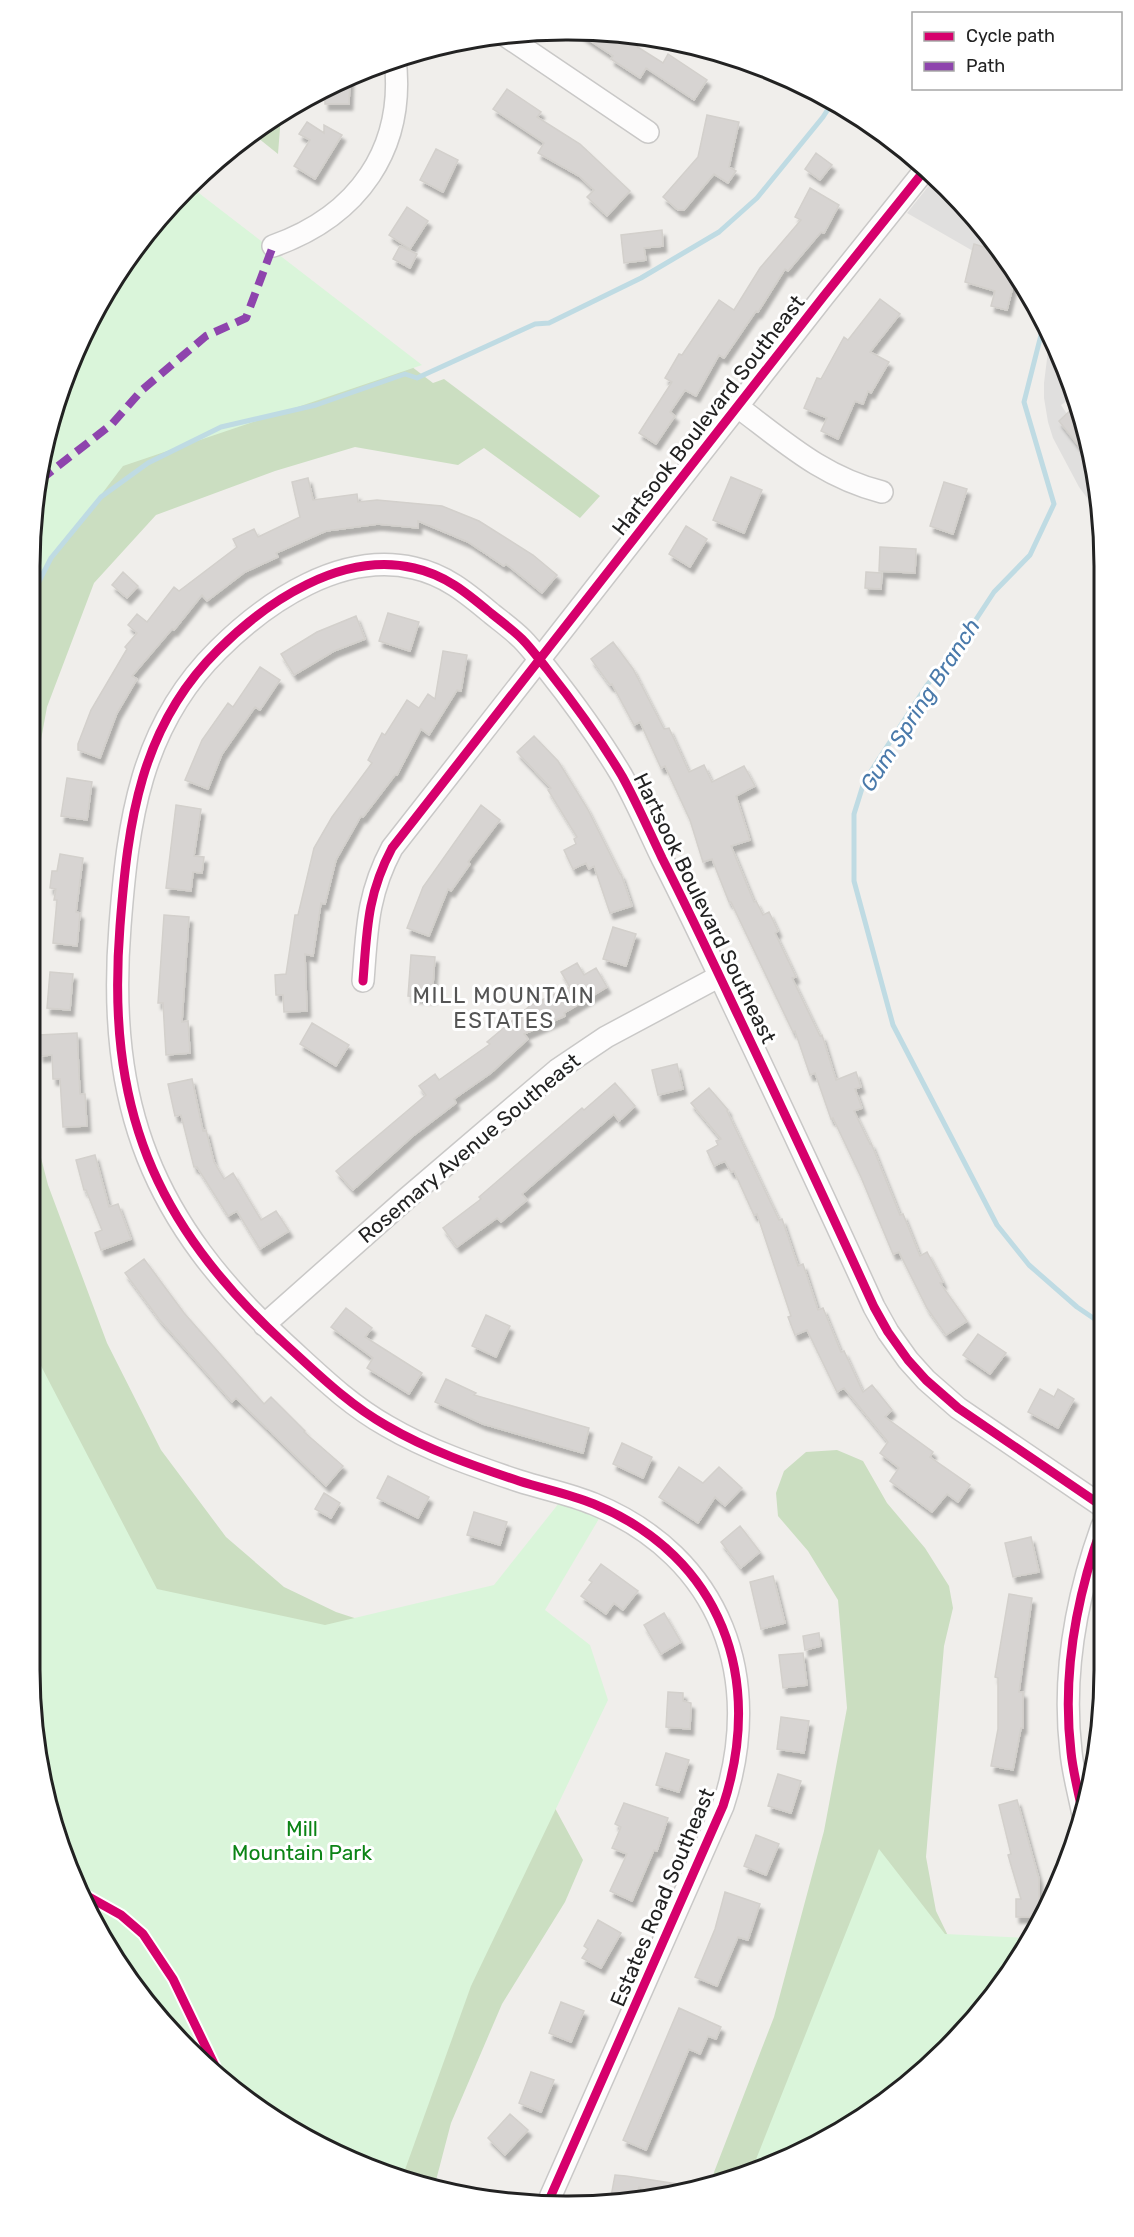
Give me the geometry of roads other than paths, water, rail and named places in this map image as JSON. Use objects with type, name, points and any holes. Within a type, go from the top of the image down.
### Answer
[{"type":"street","points":[[517,43],[648,132]]},
{"type":"street","points":[[273,246],[317,227],[354,196],[370,175],[384,151],[393,127],[397,102],[396,69]]},
{"type":"street","name":"Hartsook Boulevard Southeast","points":[[920,176],[540,660],[573,701],[621,776],[720,976],[874,1307],[888,1332],[926,1380],[958,1408],[1094,1501]]},
{"type":"street","points":[[738,407],[812,463],[838,477],[882,492]]},
{"type":"street","name":"Estates Road Southeast","points":[[540,660],[523,639],[452,583],[437,575],[390,564],[365,565],[341,570],[291,594],[258,615],[227,640],[199,668],[178,697],[157,735],[144,768],[135,803],[125,869],[119,935],[117,1004],[121,1056],[130,1107],[143,1147],[165,1197],[188,1236],[244,1306],[346,1400],[384,1425],[424,1446],[466,1463],[587,1501],[616,1514],[643,1531],[686,1569],[702,1589],[722,1622],[738,1685],[739,1724],[736,1756],[729,1788],[551,2196]]},
{"type":"street","points":[[363,981],[368,913],[374,887],[392,848],[540,660]]},
{"type":"street","name":"Rosemary Avenue Southeast","points":[[264,1325],[406,1199],[557,1070],[606,1037],[720,976]]},
{"type":"street","points":[[1079,1793],[1071,1754],[1068,1692],[1071,1647],[1079,1603],[1094,1549]]},
{"type":"waterway","points":[[40,579],[51,558],[101,497],[148,463],[221,427],[316,405],[405,374],[417,378],[535,324],[549,323],[641,278],[719,232],[757,198],[828,110]]},
{"type":"waterway","name":"Gum Spring Branch","points":[[1040,337],[1024,402],[1054,504],[1030,555],[994,592],[956,650],[927,685],[864,782],[854,814],[854,881],[893,1025],[997,1225],[1029,1265],[1077,1307],[1094,1319]]},
{"type":"district","name":"MILL MOUNTAIN ESTATES","points":[[504,1008]]},
{"type":"park label","name":"Mill Mountain Park","points":[[302,1840]]}]
